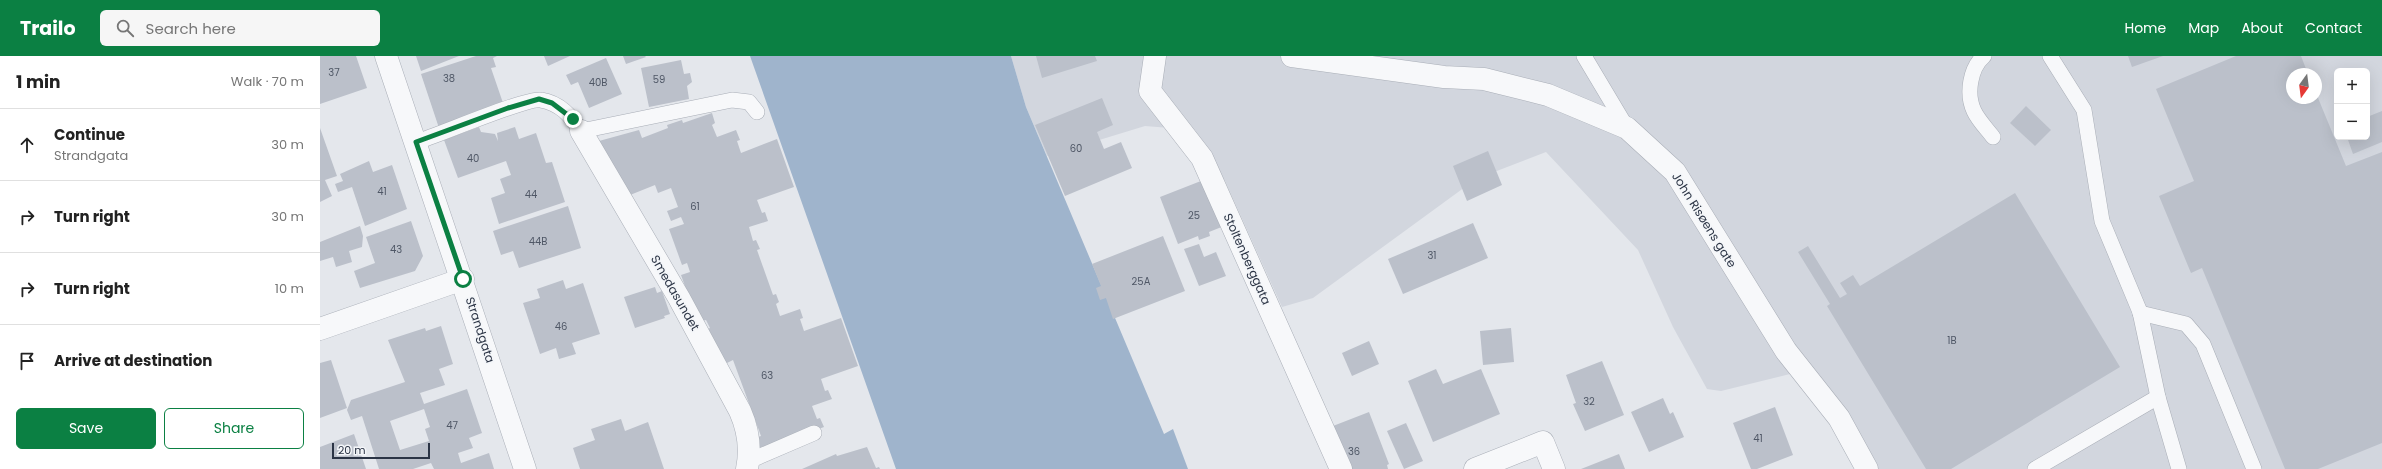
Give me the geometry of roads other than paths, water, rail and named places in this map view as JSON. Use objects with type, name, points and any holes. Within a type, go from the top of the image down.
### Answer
[{"type":"street","name":"Strandgata","points":[[386,56],[463,279],[525,469]]},
{"type":"street","name":"Stoltenberggata","points":[[1155,56],[1150,91],[1202,158],[1341,469]]},
{"type":"street","name":"John Risøens gate","points":[[1292,56],[1444,77],[1484,79],[1548,94],[1627,128],[1675,172],[1786,351],[1839,418],[1867,469]]},
{"type":"street","name":"Smedasundet","points":[[581,131],[679,298],[740,411],[747,426],[748,465]]},
{"type":"street","points":[[320,330],[463,279]]},
{"type":"street","points":[[1475,469],[1543,442],[1554,469]]},
{"type":"lane","points":[[1584,56],[1627,128]]},
{"type":"lane","points":[[1984,56],[1976,63],[1969,91],[1974,111],[1993,136]]},
{"type":"lane","points":[[2050,56],[2084,110],[2102,221],[2140,313],[2158,397],[2179,469]]},
{"type":"lane","points":[[416,142],[508,108],[539,99],[564,110],[573,119],[581,131],[732,100],[749,102],[758,112]]},
{"type":"lane","points":[[2140,313],[2186,324],[2203,344],[2254,469]]},
{"type":"lane","points":[[2034,469],[2158,397]]},
{"type":"lane","points":[[748,465],[814,433]]},
{"type":"water","points":[[750,56],[1011,56],[1026,107],[1164,434],[1173,429],[1188,469],[896,469]]}]
